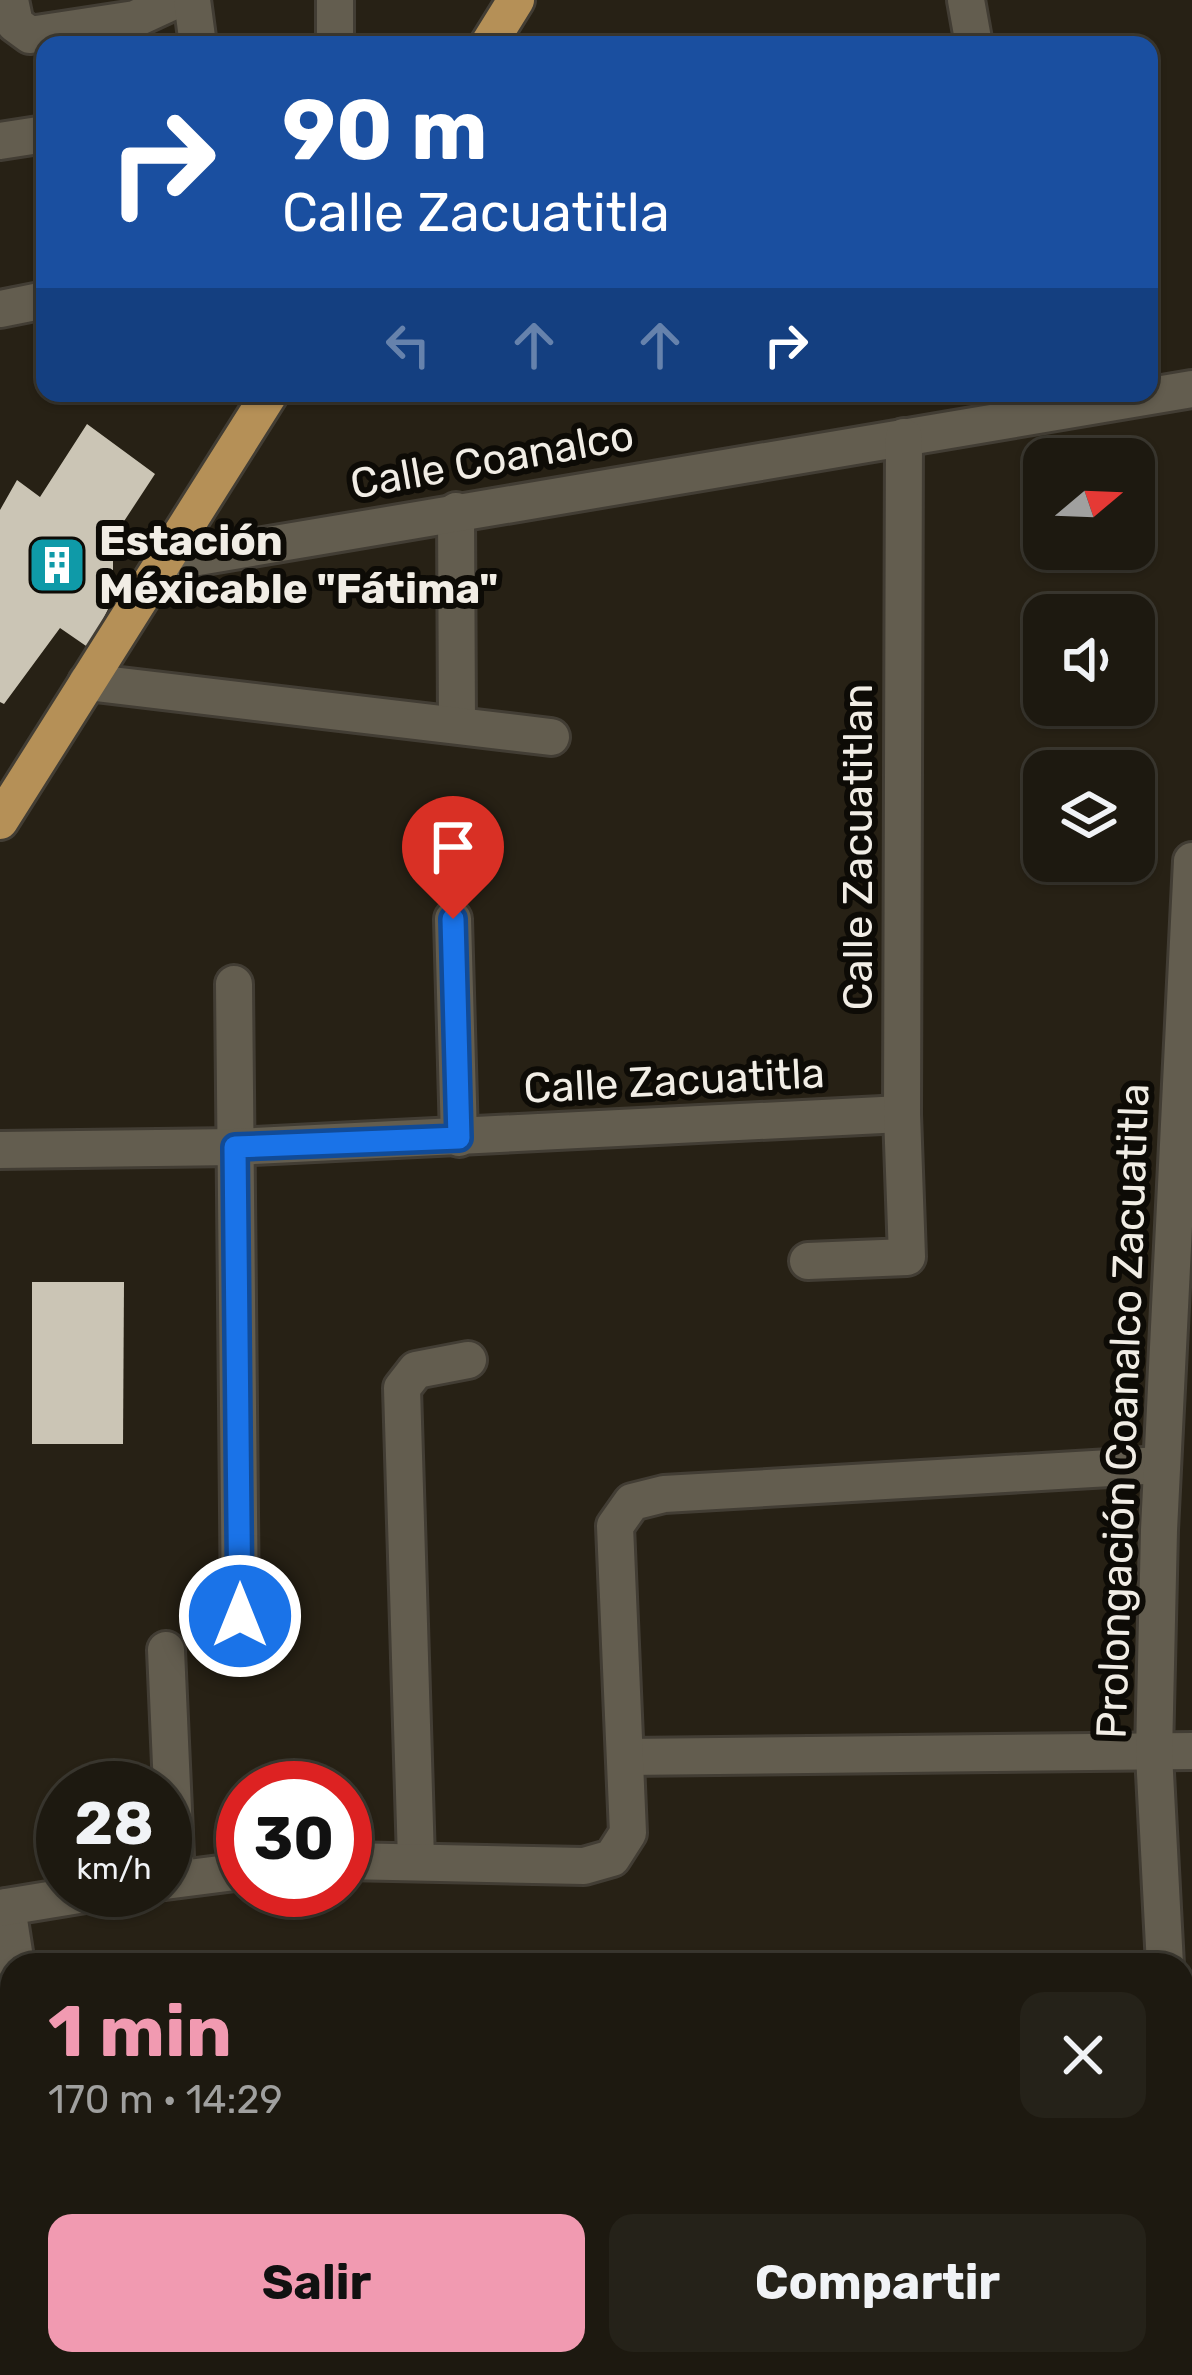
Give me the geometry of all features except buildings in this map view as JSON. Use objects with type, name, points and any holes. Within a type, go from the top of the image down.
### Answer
[{"type":"main road","points":[[494,36],[516,0]]},
{"type":"main road","points":[[0,821],[264,402]]},
{"type":"street","points":[[10,0],[15,24],[30,35],[136,19],[176,0]]},
{"type":"street","points":[[192,0],[197,36]]},
{"type":"street","points":[[334,0],[335,36]]},
{"type":"street","points":[[966,0],[972,36]]},
{"type":"street","points":[[0,142],[36,136]]},
{"type":"street","points":[[0,309],[36,302]]},
{"type":"street","name":"Calle Coanalco","points":[[1158,392],[1192,389]]},
{"type":"street","name":"Calle Coanalco","points":[[163,563],[904,436],[1039,402]]},
{"type":"street","name":"Calle Zacuatitlan","points":[[808,1261],[907,1257],[902,1114],[904,436]]},
{"type":"street","points":[[456,511],[457,725]]},
{"type":"street","points":[[87,682],[551,737]]},
{"type":"street","name":"Prolongación Coanalco Zacuatitla","points":[[1164,1953],[1154,1754],[1175,1529],[1161,1466],[1192,861]]},
{"type":"street","points":[[453,919],[459,1138]]},
{"type":"street","points":[[234,985],[240,1616]]},
{"type":"street","name":"Calle Zacuatitla","points":[[0,1150],[235,1147],[902,1114]]},
{"type":"street","points":[[416,1860],[402,1388],[416,1370],[468,1360]]},
{"type":"street","points":[[372,1861],[584,1866],[612,1858],[628,1833],[615,1526],[632,1502],[664,1494],[1161,1466]]},
{"type":"street","points":[[166,1650],[168,1761]]},
{"type":"street","points":[[626,1757],[1192,1751]]},
{"type":"street","points":[[13,1953],[3,1907],[36,1902]]},
{"type":"place","name":"Estación Méxicable \"Fátima\"","points":[[57,565]]},
{"type":"route","points":[[240,1616],[235,1147],[459,1138],[453,919]]}]
